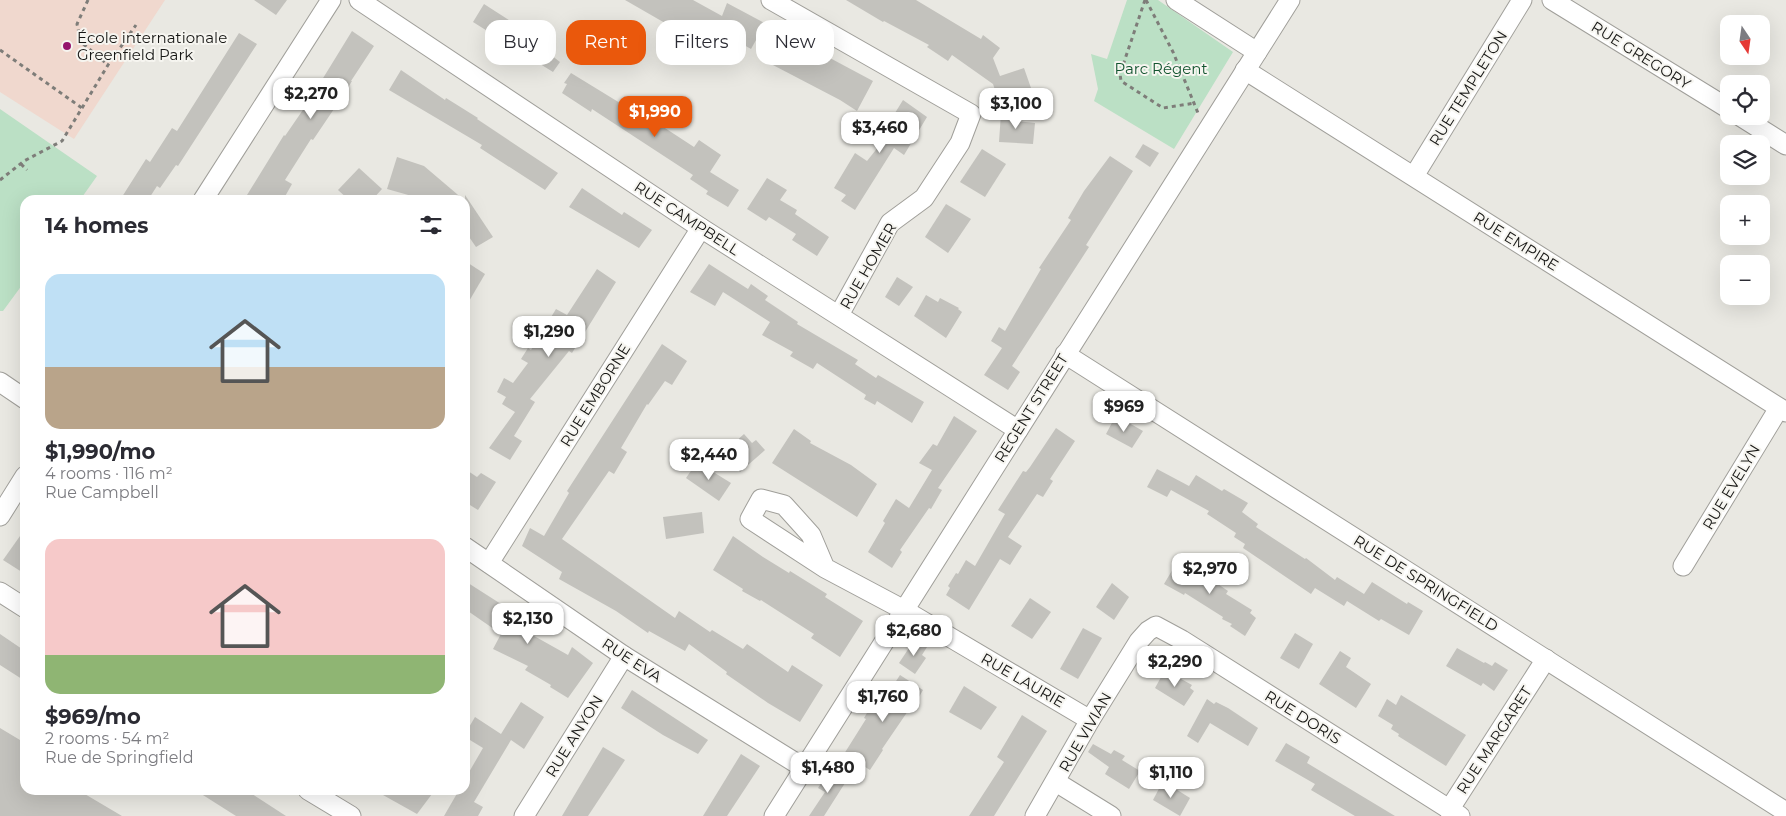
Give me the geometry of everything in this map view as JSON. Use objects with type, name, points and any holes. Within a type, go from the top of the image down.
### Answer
[{"type":"street","points":[[206,195],[331,0]]},
{"type":"street","name":"RUE CAMPBELL","points":[[359,0],[701,228],[1018,430]]},
{"type":"street","name":"RUE HOMER","points":[[771,0],[971,114],[960,143],[924,198],[890,223],[840,316]]},
{"type":"street","points":[[1176,0],[1257,52]]},
{"type":"street","name":"REGENT STREET","points":[[774,816],[1290,0]]},
{"type":"street","name":"RUE TEMPLETON","points":[[1414,176],[1522,0]]},
{"type":"street","name":"RUE GREGORY","points":[[1552,0],[1720,103]]},
{"type":"street","name":"RUE EMPIRE","points":[[1245,70],[1782,410]]},
{"type":"street","points":[[1754,125],[1786,145]]},
{"type":"street","name":"RUE EMBORNE","points":[[489,563],[701,228]]},
{"type":"street","name":"RUE DE SPRINGFIELD","points":[[1065,354],[1786,812]]},
{"type":"street","points":[[0,382],[20,396]]},
{"type":"street","name":"RUE EVELYN","points":[[1683,566],[1782,410]]},
{"type":"street","points":[[0,516],[20,484]]},
{"type":"street","name":"RUE EVA","points":[[470,550],[624,656],[804,768]]},
{"type":"street","name":"RUE LAURIE","points":[[825,568],[904,610],[1090,720]]},
{"type":"street","points":[[0,592],[20,605]]},
{"type":"street","name":"RUE VIVIAN","points":[[1035,816],[1090,720],[1139,641],[1148,630],[1156,626]]},
{"type":"street","name":"RUE DORIS","points":[[1156,626],[1182,640],[1455,813]]},
{"type":"street","name":"RUE ANYON","points":[[524,816],[624,656]]},
{"type":"street","name":"RUE MARGARET","points":[[1455,813],[1546,659]]},
{"type":"street","points":[[1056,782],[1111,816]]},
{"type":"street","points":[[324,795],[351,816]]},
{"type":"path","points":[[88,0],[77,24],[81,42],[108,65]]},
{"type":"path","points":[[1146,0],[1174,52],[1206,133]]},
{"type":"path","points":[[1146,0],[1120,74],[1121,81],[1163,108],[1194,103]]},
{"type":"path","points":[[0,180],[21,164],[62,141],[108,65],[136,25]]},
{"type":"path","points":[[0,50],[82,108]]},
{"type":"path","points":[[21,164],[27,170]]},
{"type":"shaded area","name":"École internationale Greenfield Park","points":[[0,0],[165,0],[74,139],[0,92]]},
{"type":"green space","name":"Parc Régent","points":[[1127,0],[1158,0],[1233,52],[1174,149],[1094,101],[1098,89],[1091,54],[1107,59]]},
{"type":"green space","points":[[0,109],[97,176],[84,195],[20,195],[20,288],[3,311],[0,311]]},
{"type":"building","points":[[254,0],[287,0],[276,15]]},
{"type":"building","points":[[625,0],[693,0],[722,16],[727,3],[759,20],[756,20],[756,40],[751,49],[746,46],[746,20],[660,20]]},
{"type":"building","points":[[846,0],[916,0],[981,39],[983,35],[1000,48],[993,58],[1000,76],[1024,68],[1031,88],[998,99],[993,84],[952,55],[948,61],[927,47],[929,45],[883,22]]},
{"type":"building","points":[[484,4],[509,20],[485,20],[485,30],[473,22]]},
{"type":"building","points":[[352,31],[374,46],[337,106],[313,140],[311,139],[285,180],[292,184],[286,195],[247,195],[284,135],[309,101]]},
{"type":"building","points":[[239,33],[257,44],[178,166],[176,165],[160,188],[157,186],[151,195],[123,195],[146,159],[150,162],[172,128],[177,131]]},
{"type":"building","points":[[556,59],[560,62],[553,72],[542,65],[556,65]]},
{"type":"building","points":[[834,60],[873,81],[857,111],[773,65],[834,65]]},
{"type":"building","points":[[401,70],[445,100],[446,98],[478,118],[558,173],[545,190],[480,148],[482,145],[389,90]]},
{"type":"building","points":[[571,73],[620,103],[622,100],[694,147],[699,140],[721,155],[710,172],[739,190],[728,207],[706,194],[708,191],[690,179],[693,175],[592,109],[591,112],[562,93],[567,84],[564,83]]},
{"type":"building","points":[[903,100],[927,117],[904,155],[894,148],[855,210],[841,201],[846,195],[834,188],[855,153],[867,161],[883,141],[879,139]]},
{"type":"building","points":[[1001,113],[1015,114],[1015,121],[1035,123],[1033,144],[999,142]]},
{"type":"building","points":[[1143,144],[1159,153],[1150,167],[1135,157]]},
{"type":"building","points":[[982,149],[1006,164],[985,197],[960,182]]},
{"type":"building","points":[[1110,156],[1133,171],[1086,245],[1089,247],[1012,366],[1020,372],[1008,390],[984,375],[1002,348],[991,341],[999,327],[1005,331],[1041,269],[1039,268],[1071,220],[1068,218],[1084,191]]},
{"type":"building","points":[[397,157],[424,166],[458,195],[408,195],[387,189]]},
{"type":"building","points":[[359,168],[382,189],[377,195],[344,195],[338,190]]},
{"type":"building","points":[[767,178],[787,190],[780,200],[797,210],[795,214],[829,237],[817,256],[792,240],[796,234],[769,217],[766,221],[747,209]]},
{"type":"building","points":[[582,188],[622,215],[624,212],[652,230],[639,248],[569,207]]},
{"type":"building","points":[[470,202],[493,237],[476,247],[470,238]]},
{"type":"building","points":[[946,204],[971,219],[948,253],[925,237]]},
{"type":"building","points":[[470,264],[485,274],[470,300]]},
{"type":"building","points":[[709,264],[748,289],[751,284],[768,296],[765,300],[798,322],[797,324],[858,360],[855,364],[876,378],[878,375],[924,402],[912,423],[877,401],[875,405],[864,399],[866,395],[817,363],[813,369],[790,356],[793,352],[762,335],[770,322],[723,292],[715,306],[690,292]]},
{"type":"building","points":[[597,269],[616,282],[572,353],[569,351],[530,399],[535,402],[514,436],[522,441],[510,460],[489,448],[515,412],[502,404],[506,397],[497,392],[504,378],[513,383],[528,363],[521,359],[528,348],[531,350],[556,309],[567,315]]},
{"type":"building","points":[[897,277],[913,287],[899,306],[885,297]]},
{"type":"building","points":[[926,295],[938,302],[940,298],[959,308],[962,312],[946,338],[914,316]]},
{"type":"building","points":[[662,344],[687,361],[672,385],[665,381],[647,404],[621,448],[627,452],[614,474],[609,471],[562,539],[675,618],[679,611],[710,632],[712,630],[743,649],[747,644],[788,672],[792,665],[823,685],[800,722],[726,674],[727,672],[689,644],[685,651],[649,631],[648,633],[616,611],[559,579],[562,572],[522,546],[530,528],[544,536],[569,493],[567,491]]},
{"type":"building","points":[[954,416],[977,431],[938,488],[942,490],[931,509],[929,508],[900,550],[902,552],[892,568],[868,552],[896,499],[909,508],[932,470],[919,463],[933,444],[937,446]]},
{"type":"building","points":[[1114,419],[1119,422],[1122,419],[1143,431],[1132,448],[1106,434]]},
{"type":"building","points":[[1056,428],[1075,441],[1050,479],[1053,481],[1043,497],[1037,494],[1008,537],[1022,546],[1010,565],[1000,559],[969,610],[946,595],[950,588],[948,586],[966,560],[975,566],[1005,514],[998,510],[1023,471],[1026,472],[1030,467]]},
{"type":"building","points":[[794,429],[811,441],[810,443],[851,465],[877,484],[857,517],[772,463]]},
{"type":"building","points":[[744,434],[752,443],[756,440],[765,450],[740,472],[723,453]]},
{"type":"building","points":[[697,462],[731,483],[719,501],[686,478]]},
{"type":"building","points":[[1157,469],[1189,486],[1196,475],[1222,491],[1224,489],[1248,503],[1242,512],[1258,524],[1256,527],[1306,558],[1335,580],[1337,577],[1364,594],[1372,582],[1407,604],[1408,602],[1423,611],[1409,635],[1381,619],[1379,621],[1347,601],[1344,606],[1315,588],[1311,594],[1243,548],[1245,544],[1234,537],[1236,533],[1207,514],[1209,511],[1171,490],[1167,497],[1147,487]]},
{"type":"building","points":[[470,472],[477,477],[481,473],[496,482],[478,510],[470,505]]},
{"type":"building","points":[[702,512],[704,533],[666,539],[663,517]]},
{"type":"building","points":[[20,536],[20,571],[3,560]]},
{"type":"building","points":[[733,536],[763,557],[827,594],[825,597],[863,621],[840,657],[811,638],[814,634],[761,600],[742,591],[743,589],[713,570]]},
{"type":"building","points":[[1180,557],[1200,569],[1199,571],[1228,591],[1226,594],[1252,610],[1250,613],[1256,618],[1245,636],[1230,626],[1232,624],[1222,619],[1223,617],[1185,593],[1184,595],[1164,584]]},
{"type":"building","points":[[1112,583],[1129,597],[1114,620],[1096,607]]},
{"type":"building","points":[[470,584],[501,604],[499,609],[529,628],[527,632],[568,655],[572,647],[593,663],[568,698],[550,687],[551,685],[525,670],[528,666],[493,649],[501,634],[470,612]]},
{"type":"building","points":[[1030,598],[1051,612],[1032,639],[1011,626]]},
{"type":"building","points":[[1083,628],[1102,638],[1078,679],[1060,669]]},
{"type":"building","points":[[1295,633],[1313,644],[1299,669],[1280,658]]},
{"type":"building","points":[[0,634],[20,648],[20,678],[0,665]]},
{"type":"building","points":[[915,639],[927,647],[922,655],[926,658],[915,674],[899,663]]},
{"type":"building","points":[[1457,648],[1484,663],[1492,666],[1495,662],[1508,670],[1494,691],[1483,683],[1481,686],[1446,666]]},
{"type":"building","points":[[1340,651],[1351,658],[1346,667],[1371,684],[1356,708],[1319,684]]},
{"type":"building","points":[[1165,670],[1192,685],[1190,688],[1194,691],[1184,706],[1155,688]]},
{"type":"building","points":[[900,675],[923,690],[912,709],[910,708],[882,749],[870,770],[844,754],[866,719],[864,718],[874,701],[880,706]]},
{"type":"building","points":[[964,686],[997,707],[981,730],[949,712]]},
{"type":"building","points":[[632,690],[708,740],[698,754],[663,735],[621,708]]},
{"type":"building","points":[[1401,695],[1466,735],[1446,766],[1398,736],[1399,734],[1391,729],[1393,725],[1378,716],[1387,699],[1396,705]]},
{"type":"building","points":[[1207,699],[1214,704],[1216,702],[1228,708],[1258,728],[1248,746],[1210,723],[1198,743],[1187,736]]},
{"type":"building","points":[[521,702],[544,717],[524,749],[511,740],[474,802],[483,807],[478,816],[444,816],[456,795],[470,795],[470,770],[483,748],[470,740],[470,726],[475,717],[501,734]]},
{"type":"building","points":[[1022,715],[1047,731],[994,816],[969,816],[1004,762],[997,757]]},
{"type":"building","points":[[0,728],[20,740],[20,795],[86,795],[122,816],[0,816]]},
{"type":"building","points":[[1286,743],[1310,757],[1307,763],[1395,816],[1355,816],[1311,790],[1315,784],[1275,761]]},
{"type":"building","points":[[1093,744],[1111,754],[1114,750],[1125,756],[1122,760],[1140,771],[1129,789],[1105,774],[1109,767],[1088,752]]},
{"type":"building","points":[[603,747],[625,760],[588,816],[562,816]]},
{"type":"building","points":[[741,754],[760,766],[727,816],[703,816]]},
{"type":"building","points":[[829,772],[845,783],[824,816],[809,816],[825,792],[818,788]]},
{"type":"building","points":[[1163,781],[1190,798],[1180,816],[1153,800]]},
{"type":"building","points":[[203,795],[254,795],[286,816],[236,816]]},
{"type":"building","points":[[383,795],[431,795],[417,814]]},
{"type":"place","name":"École internationale Greenfield Park","points":[[67,46]]}]
